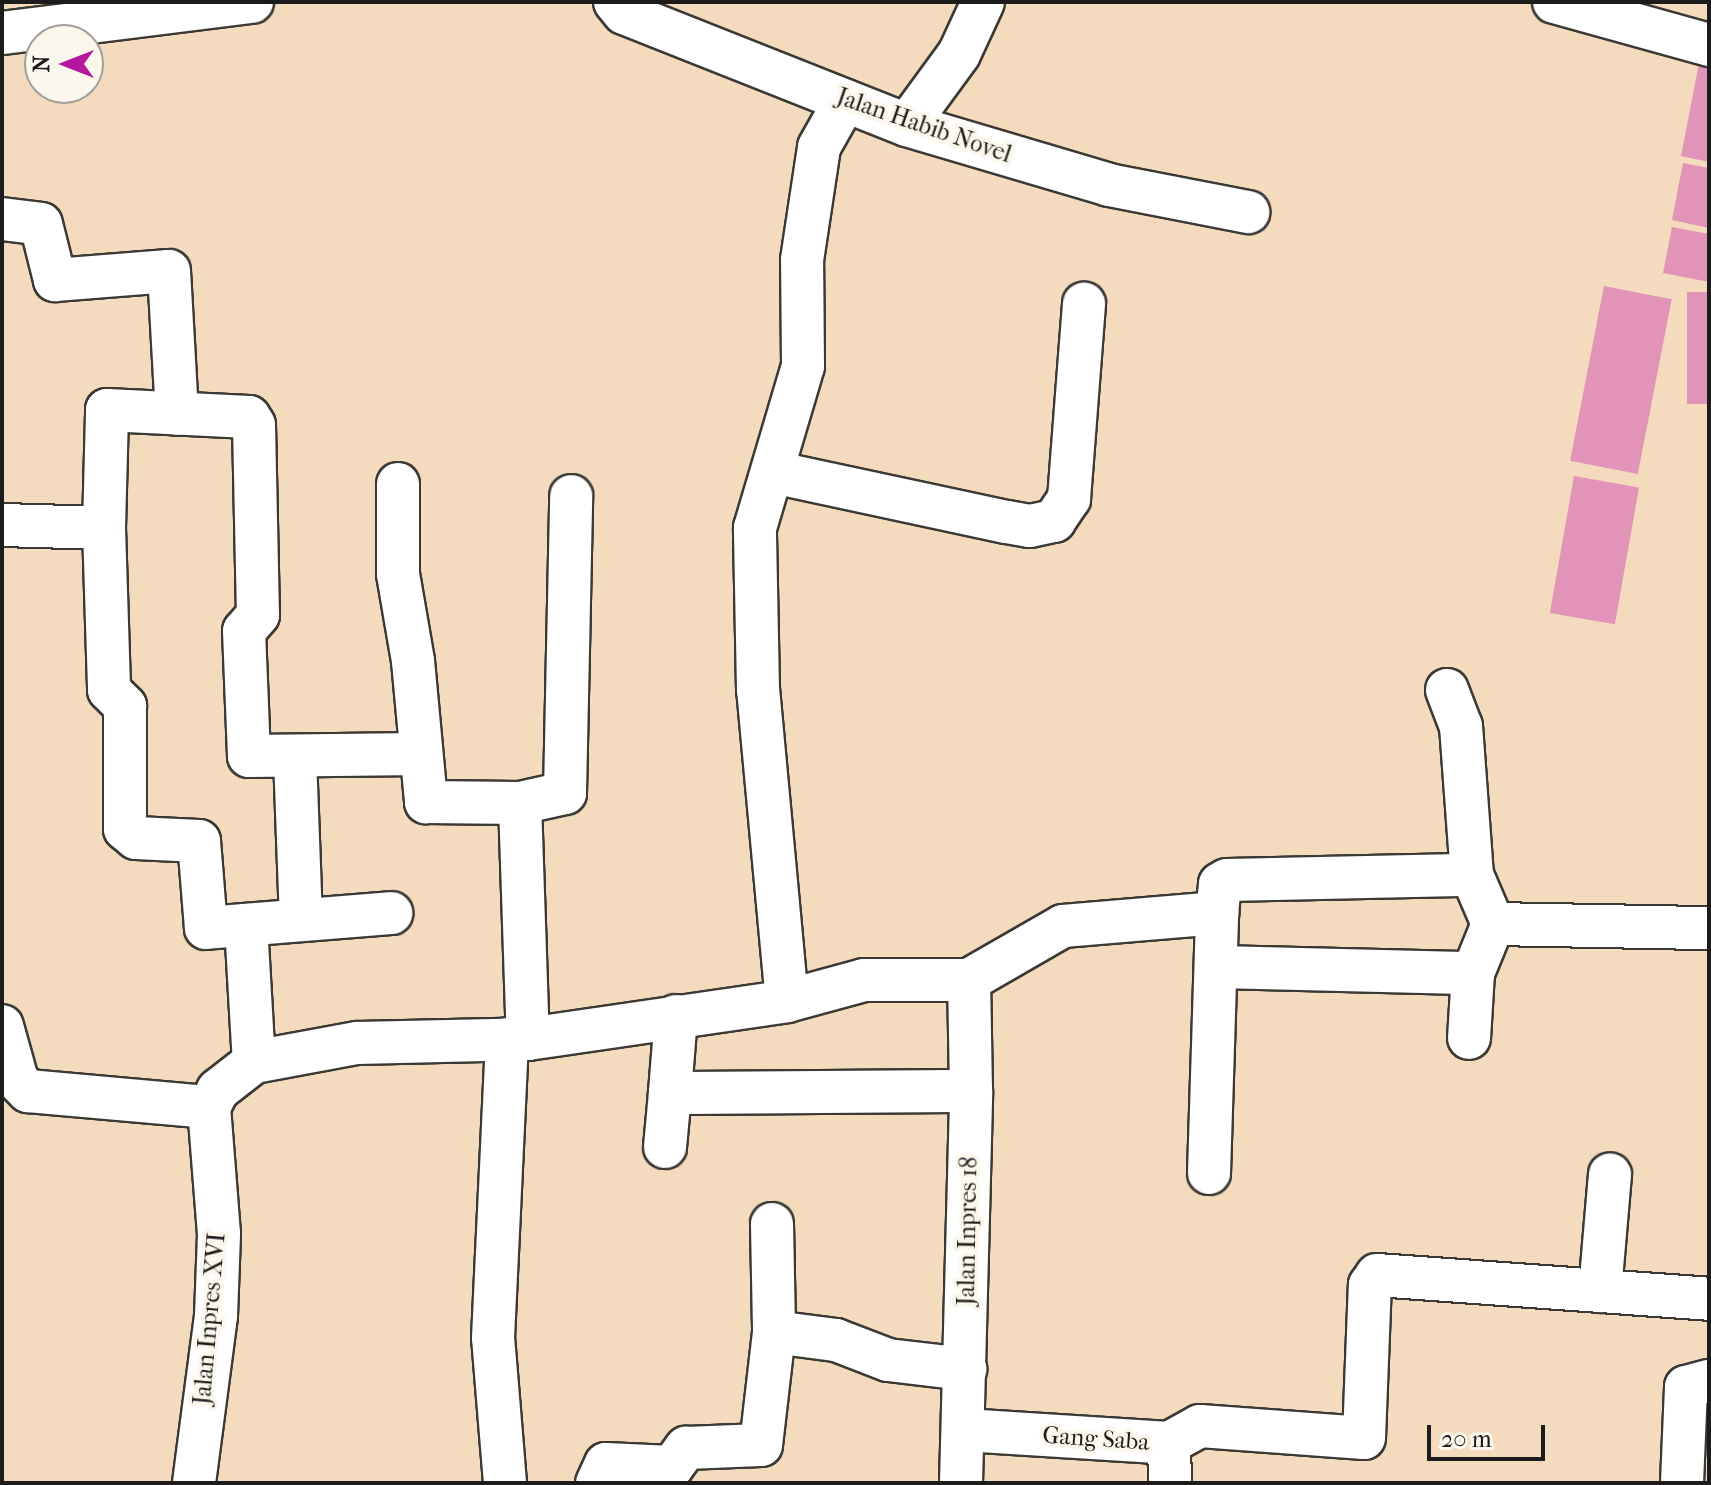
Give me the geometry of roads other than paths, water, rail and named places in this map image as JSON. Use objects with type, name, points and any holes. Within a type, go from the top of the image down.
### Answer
[{"type":"street","points":[[2,33],[252,2]]},
{"type":"street","name":"Jalan Habib Novel","points":[[615,2],[624,13],[907,125],[1109,185],[1248,212]]},
{"type":"street","points":[[907,125],[959,54],[983,2]]},
{"type":"street","points":[[1554,2],[1709,45]]},
{"type":"street","points":[[787,1001],[758,675],[755,528],[803,366],[806,208],[819,147],[845,101]]},
{"type":"street","points":[[2,219],[41,224],[55,280],[169,271],[177,414]]},
{"type":"street","points":[[773,472],[1007,522],[1030,526],[1054,521],[1069,499],[1084,304]]},
{"type":"street","points":[[391,913],[206,928],[199,841],[136,838],[125,829],[125,706],[109,690],[104,528],[107,410],[246,416],[254,425],[258,615],[244,631],[248,749],[253,758],[421,754]]},
{"type":"street","points":[[398,484],[398,574],[413,661],[424,801],[520,803],[566,790],[571,496]]},
{"type":"street","points":[[2,525],[104,528]]},
{"type":"street","points":[[1447,690],[1461,726],[1472,875],[1493,924],[1473,973],[1469,1038]]},
{"type":"street","points":[[295,757],[301,920]]},
{"type":"street","points":[[505,1483],[493,1338],[518,1039],[520,803]]},
{"type":"street","points":[[1209,1173],[1220,884],[1227,880],[1472,875]]},
{"type":"street","points":[[2,1026],[17,1080],[28,1091],[209,1107],[218,1090],[254,1062],[357,1043],[518,1039],[787,1001],[864,980],[969,980],[1063,926],[1217,913]]},
{"type":"street","points":[[1493,924],[1709,928]]},
{"type":"street","points":[[246,925],[254,1062]]},
{"type":"street","points":[[1219,967],[1473,973]]},
{"type":"street","name":"Jalan Inpres 18","points":[[961,1483],[971,1091],[969,980]]},
{"type":"street","points":[[665,1147],[676,1016]]},
{"type":"street","points":[[670,1093],[971,1091]]},
{"type":"street","name":"Jalan Inpres XVI","points":[[194,1483],[216,1316],[219,1234],[209,1107]]},
{"type":"street","points":[[1610,1174],[1600,1291],[1709,1299]]},
{"type":"street","points":[[597,1483],[606,1464],[672,1467],[686,1448],[761,1445],[774,1332],[772,1224]]},
{"type":"street","name":"Gang Saba","points":[[964,1430],[1169,1463],[1200,1426],[1366,1436],[1374,1276],[1600,1291]]},
{"type":"street","points":[[774,1332],[836,1340],[888,1360],[965,1369]]},
{"type":"street","points":[[1682,1483],[1686,1387],[1709,1381]]}]
